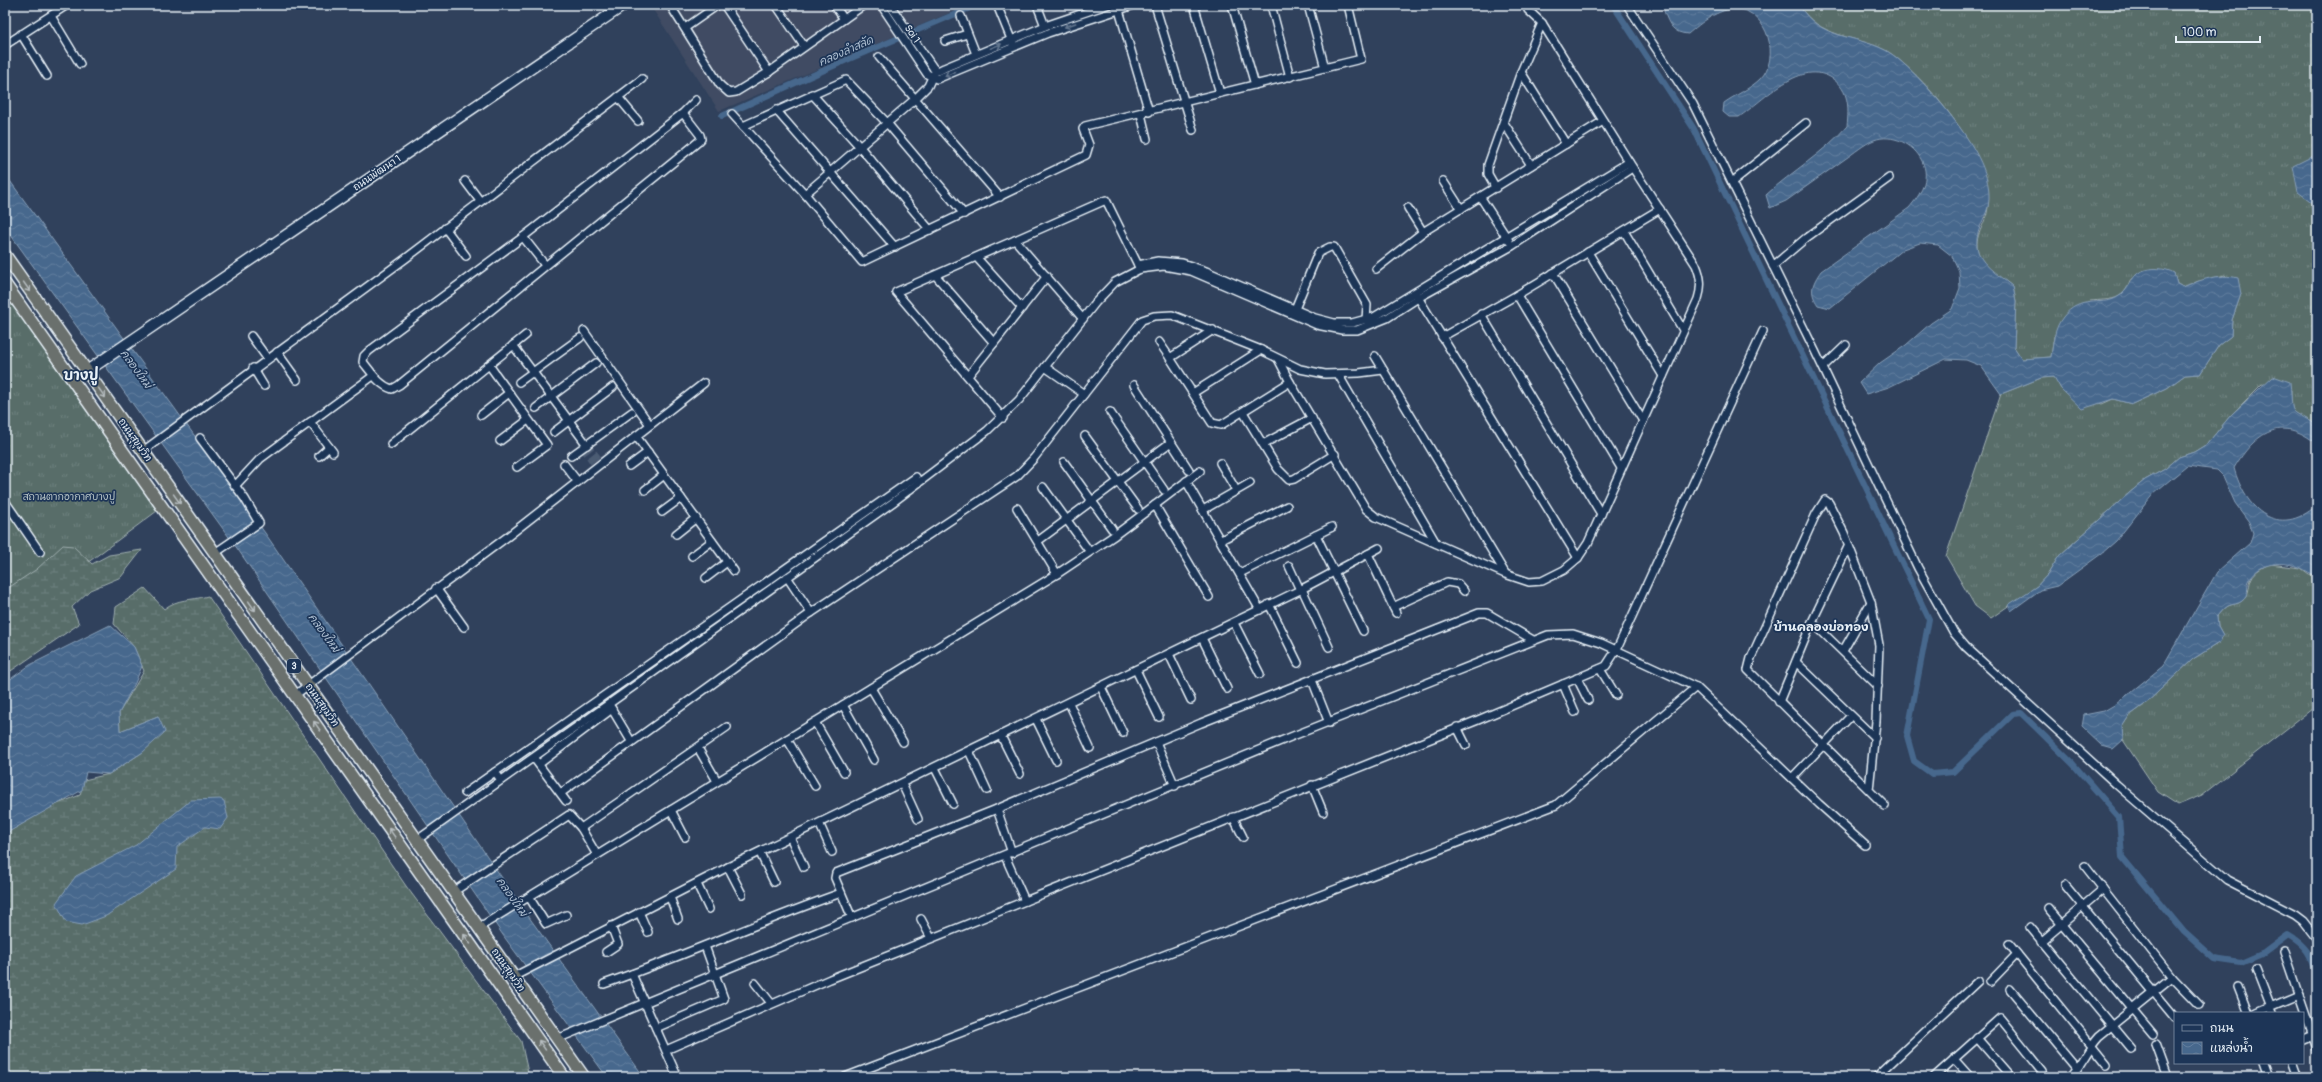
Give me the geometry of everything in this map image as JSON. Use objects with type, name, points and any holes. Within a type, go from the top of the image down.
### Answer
[{"type":"highway","name":"ถนนสุขุมวิท","points":[[5,255],[307,685],[421,837],[453,892],[584,1077]]},
{"type":"highway","name":"ถนนสุขุมวิท","points":[[5,284],[564,1077]]},
{"type":"main road","name":"ถนนพัฒนา 1","points":[[87,372],[624,5]]},
{"type":"street","points":[[5,46],[67,5]]},
{"type":"street","points":[[670,5],[720,85],[729,93],[736,92],[769,72],[864,5]]},
{"type":"street","points":[[685,28],[718,5]]},
{"type":"street","points":[[724,5],[769,72]]},
{"type":"street","points":[[776,5],[804,46]]},
{"type":"street","points":[[834,5],[844,19]]},
{"type":"street","name":"Soi 1","points":[[881,5],[929,76]]},
{"type":"street","points":[[890,5],[934,69],[938,71],[976,54],[1013,43],[1083,16],[1107,5]]},
{"type":"street","points":[[997,5],[1013,43]]},
{"type":"street","points":[[1037,5],[1045,26]]},
{"type":"street","points":[[1079,5],[1083,16]]},
{"type":"street","points":[[929,76],[944,77],[1045,26],[1083,16],[1120,10],[1134,5]]},
{"type":"street","points":[[1155,5],[1186,102]]},
{"type":"street","points":[[1159,5],[1193,130]]},
{"type":"street","points":[[1196,5],[1221,93]]},
{"type":"street","points":[[1232,5],[1256,85]]},
{"type":"street","points":[[1235,5],[1256,85]]},
{"type":"street","points":[[1272,5],[1291,77]]},
{"type":"street","points":[[1309,5],[1326,68]]},
{"type":"street","points":[[732,114],[805,194],[862,262],[1086,155],[1089,145],[1083,129],[1085,126],[1149,112],[1361,59],[1348,5]]},
{"type":"street","points":[[1627,5],[1693,104],[1822,367],[1918,568],[1954,633],[2013,690],[2198,856],[2227,880],[2295,915],[2307,925],[2317,939]]},
{"type":"street","points":[[1120,10],[1149,112]]},
{"type":"street","points":[[1278,359],[1290,382],[1371,514],[1505,574],[1529,582],[1542,581],[1554,576],[1578,558],[1588,543],[1663,376],[1701,289],[1701,277],[1696,265],[1630,165],[1546,26],[1528,10]]},
{"type":"street","points":[[50,16],[80,64]]},
{"type":"street","points":[[961,16],[976,54]]},
{"type":"street","points":[[1496,188],[1487,169],[1521,72],[1542,23]]},
{"type":"street","points":[[21,34],[47,76]]},
{"type":"street","points":[[945,41],[967,34]]},
{"type":"street","points":[[878,57],[1000,197]]},
{"type":"street","points":[[805,194],[915,99],[928,86],[929,76],[934,69]]},
{"type":"street","points":[[1521,72],[1566,144]]},
{"type":"street","points":[[143,451],[155,444],[253,368],[445,228],[642,79]]},
{"type":"street","points":[[743,126],[846,80],[887,124],[964,214]]},
{"type":"street","points":[[812,94],[860,147],[930,230]]},
{"type":"street","points":[[618,97],[638,121]]},
{"type":"street","points":[[683,113],[700,135],[701,139],[392,389],[384,387],[373,376],[364,362],[364,356],[369,351],[523,237],[683,113],[696,100]]},
{"type":"street","points":[[776,110],[895,247]]},
{"type":"street","points":[[1140,114],[1147,139]]},
{"type":"street","points":[[1376,269],[1423,232],[1481,198],[1531,165],[1603,121]]},
{"type":"street","points":[[1504,124],[1531,165]]},
{"type":"street","points":[[1732,182],[1806,124]]},
{"type":"street","points":[[465,792],[593,704],[728,608],[819,550],[1003,418],[1047,369],[1083,319],[1116,282],[1139,267],[1164,266],[1191,271],[1259,298],[1317,325],[1342,330],[1366,328],[1387,318],[1506,238],[1630,165]]},
{"type":"street","points":[[1259,298],[1295,309],[1315,318],[1343,324],[1366,320],[1418,298],[1512,246],[1630,165]]},
{"type":"street","points":[[1773,266],[1806,238],[1889,178]]},
{"type":"street","points":[[466,181],[480,201]]},
{"type":"street","points":[[1443,181],[1461,209]]},
{"type":"street","points":[[1481,198],[1512,246]]},
{"type":"street","points":[[1003,418],[896,292],[936,276],[1106,200],[1139,267]]},
{"type":"street","points":[[1408,208],[1423,232]]},
{"type":"street","points":[[1442,337],[1517,295],[1660,209]]},
{"type":"street","points":[[445,228],[466,256]]},
{"type":"street","points":[[1624,231],[1683,330]]},
{"type":"street","points":[[523,237],[545,266]]},
{"type":"street","points":[[1016,240],[1083,319]]},
{"type":"street","points":[[1295,309],[1318,253],[1330,247],[1334,247],[1367,304],[1366,320]]},
{"type":"street","points":[[1588,252],[1663,376]]},
{"type":"street","points":[[977,258],[1022,308]]},
{"type":"street","points":[[1553,273],[1643,421]]},
{"type":"street","points":[[936,276],[994,343]]},
{"type":"street","points":[[968,376],[1047,276]]},
{"type":"street","points":[[1517,295],[1621,468]]},
{"type":"street","points":[[1418,298],[1578,558]]},
{"type":"street","points":[[1481,314],[1601,514]]},
{"type":"street","points":[[561,793],[811,613],[1017,476],[1034,458],[1142,320],[1154,316],[1172,315],[1261,350],[1300,369],[1325,374],[1383,370]]},
{"type":"street","points":[[1170,358],[1213,330]]},
{"type":"street","points":[[584,331],[650,425]]},
{"type":"street","points":[[666,1050],[771,1003],[1600,669],[1610,662],[1617,649],[1763,331]]},
{"type":"street","points":[[391,444],[526,335]]},
{"type":"street","points":[[251,336],[267,358]]},
{"type":"street","points":[[519,382],[580,338]]},
{"type":"street","points":[[1159,342],[1193,393],[1206,416],[1215,425],[1221,425],[1290,382]]},
{"type":"street","points":[[513,345],[585,446]]},
{"type":"street","points":[[1822,367],[1846,345]]},
{"type":"street","points":[[1193,393],[1261,350]]},
{"type":"street","points":[[276,352],[297,380]]},
{"type":"street","points":[[1375,356],[1505,574]]},
{"type":"street","points":[[536,408],[596,363]]},
{"type":"street","points":[[489,365],[547,445],[517,467]]},
{"type":"street","points":[[253,368],[264,386]]},
{"type":"street","points":[[1047,369],[1084,394]]},
{"type":"street","points":[[1338,374],[1436,543]]},
{"type":"street","points":[[235,486],[260,459],[373,376]]},
{"type":"street","points":[[295,695],[578,482],[704,383]]},
{"type":"street","points":[[1134,385],[1189,470]]},
{"type":"street","points":[[554,432],[613,387]]},
{"type":"street","points":[[481,415],[509,393]]},
{"type":"street","points":[[571,456],[632,412]]},
{"type":"street","points":[[1110,412],[1164,490]]},
{"type":"street","points":[[1242,412],[1278,469],[1289,480],[1294,479],[1335,454]]},
{"type":"street","points":[[1263,444],[1312,418]]},
{"type":"street","points":[[500,441],[528,420]]},
{"type":"street","points":[[310,422],[332,450],[319,456]]},
{"type":"street","points":[[636,436],[734,571]]},
{"type":"street","points":[[1085,436],[1138,509]]},
{"type":"street","points":[[200,438],[256,515],[259,523],[215,553]]},
{"type":"street","points":[[1038,541],[1171,442]]},
{"type":"street","points":[[629,466],[648,452]]},
{"type":"street","points":[[1064,462],[1112,529]]},
{"type":"street","points":[[1220,463],[1236,490]]},
{"type":"street","points":[[564,464],[578,482]]},
{"type":"street","points":[[478,928],[1057,574],[1115,535],[1200,470]]},
{"type":"street","points":[[645,490],[664,475]]},
{"type":"street","points":[[906,488],[916,477]]},
{"type":"street","points":[[1186,481],[1260,610]]},
{"type":"street","points":[[1203,510],[1250,483]]},
{"type":"street","points":[[1043,487],[1087,548]]},
{"type":"street","points":[[662,512],[681,498]]},
{"type":"street","points":[[5,501],[40,552]]},
{"type":"street","points":[[1869,790],[1875,738],[1880,652],[1871,602],[1848,547],[1844,533],[1829,503],[1823,501],[1748,666],[1755,677],[1779,702],[1885,806]]},
{"type":"street","points":[[1155,505],[1209,597]]},
{"type":"street","points":[[1221,540],[1287,506]]},
{"type":"street","points":[[1017,508],[1057,574]]},
{"type":"street","points":[[676,534],[696,518]]},
{"type":"street","points":[[1240,573],[1332,528]]},
{"type":"street","points":[[1316,535],[1363,631]]},
{"type":"street","points":[[692,556],[712,541]]},
{"type":"street","points":[[1779,702],[1812,622],[1848,547]]},
{"type":"street","points":[[513,977],[728,868],[820,825],[1260,610],[1269,604],[1301,590],[1379,548]]},
{"type":"street","points":[[539,764],[649,676],[732,615],[788,579],[819,550]]},
{"type":"street","points":[[1368,554],[1394,610],[1447,582],[1458,584],[1464,591]]},
{"type":"street","points":[[706,578],[727,562]]},
{"type":"street","points":[[1289,566],[1329,647]]},
{"type":"street","points":[[788,579],[811,613]]},
{"type":"street","points":[[436,588],[464,627]]},
{"type":"street","points":[[1843,651],[1871,602]]},
{"type":"street","points":[[1269,604],[1298,663]]},
{"type":"street","points":[[728,608],[732,615]]},
{"type":"street","points":[[852,918],[835,878],[836,873],[998,809],[1156,742],[1482,612],[1533,640]]},
{"type":"street","points":[[1234,622],[1260,674]]},
{"type":"street","points":[[1812,622],[1878,686]]},
{"type":"street","points":[[557,1039],[1548,635],[1573,634],[1617,649],[1696,687],[1792,778],[1865,844]]},
{"type":"street","points":[[1202,638],[1226,689]]},
{"type":"street","points":[[1169,654],[1191,700]]},
{"type":"street","points":[[1796,662],[1875,738]]},
{"type":"street","points":[[644,668],[649,676]]},
{"type":"street","points":[[1600,669],[1616,695]]},
{"type":"street","points":[[1136,670],[1158,717]]},
{"type":"street","points":[[1578,678],[1588,700]]},
{"type":"street","points":[[1312,680],[1329,723]]},
{"type":"street","points":[[1563,684],[1575,712]]},
{"type":"street","points":[[1102,687],[1123,733]]},
{"type":"street","points":[[845,1077],[1556,804],[1696,687]]},
{"type":"street","points":[[871,688],[903,742]]},
{"type":"street","points":[[1069,703],[1090,748]]},
{"type":"street","points":[[593,704],[598,711]]},
{"type":"street","points":[[843,705],[874,760]]},
{"type":"street","points":[[611,706],[632,741]]},
{"type":"street","points":[[421,837],[598,711],[611,706]]},
{"type":"street","points":[[1036,719],[1056,760]]},
{"type":"street","points":[[1792,778],[1848,719]]},
{"type":"street","points":[[815,722],[844,772]]},
{"type":"street","points":[[1457,727],[1466,745]]},
{"type":"street","points":[[581,828],[727,728]]},
{"type":"street","points":[[1001,736],[1020,774]]},
{"type":"street","points":[[787,739],[815,786]]},
{"type":"street","points":[[1156,742],[1175,786]]},
{"type":"street","points":[[698,748],[717,781]]},
{"type":"street","points":[[969,751],[987,790]]},
{"type":"street","points":[[534,757],[566,801]]},
{"type":"street","points":[[935,768],[953,804]]},
{"type":"street","points":[[495,772],[501,780]]},
{"type":"street","points":[[902,784],[918,819]]},
{"type":"street","points":[[1312,785],[1323,812]]},
{"type":"street","points":[[998,809],[1012,853]]},
{"type":"street","points":[[671,810],[685,837]]},
{"type":"street","points":[[453,892],[569,815],[581,828],[597,855]]},
{"type":"street","points":[[1233,817],[1242,837]]},
{"type":"street","points":[[820,825],[832,852]]},
{"type":"street","points":[[791,839],[804,867]]},
{"type":"street","points":[[760,853],[774,882]]},
{"type":"street","points":[[1005,856],[1025,900]]},
{"type":"street","points":[[2084,866],[2172,977],[2199,1005]]},
{"type":"street","points":[[728,868],[742,894]]},
{"type":"street","points":[[697,884],[709,909]]},
{"type":"street","points":[[2065,885],[2174,1017]]},
{"type":"street","points":[[2042,942],[2103,889]]},
{"type":"street","points":[[604,984],[705,946],[753,925],[842,893]]},
{"type":"street","points":[[529,897],[546,924],[566,915]]},
{"type":"street","points":[[670,897],[678,919]]},
{"type":"street","points":[[2048,908],[2153,1034]]},
{"type":"street","points":[[639,912],[648,932]]},
{"type":"street","points":[[921,919],[931,938]]},
{"type":"street","points":[[606,952],[618,944],[611,926]]},
{"type":"street","points":[[2030,927],[2131,1049]]},
{"type":"street","points":[[2009,944],[2107,1065]]},
{"type":"street","points":[[656,1028],[724,999],[705,946]]},
{"type":"street","points":[[2284,952],[2317,1049]]},
{"type":"street","points":[[1990,982],[2017,954]]},
{"type":"street","points":[[2256,969],[2272,1010]]},
{"type":"street","points":[[632,974],[643,1003],[656,1028],[677,1076]]},
{"type":"street","points":[[2068,1077],[2076,1068],[2091,1044],[2172,977]]},
{"type":"street","points":[[1876,1077],[1978,981]]},
{"type":"street","points":[[755,983],[771,1003]]},
{"type":"street","points":[[2238,987],[2248,1012]]},
{"type":"street","points":[[2010,989],[2076,1068]]},
{"type":"street","points":[[2261,1012],[2272,1010],[2299,995]]},
{"type":"street","points":[[1934,1077],[2000,1018],[2044,1071]]},
{"type":"street","points":[[2304,1040],[2313,1036]]},
{"type":"street","points":[[1978,1038],[2011,1077]]},
{"type":"street","points":[[2156,1044],[2168,1077]]},
{"type":"street","points":[[1954,1059],[1970,1077]]},
{"type":"street","points":[[2263,1064],[2268,1077]]},
{"type":"street","points":[[2292,1064],[2298,1077]]},
{"type":"shaded area","points":[[650,5],[968,5],[719,111]]},
{"type":"green space","points":[[1799,5],[2317,5],[2317,425],[2299,416],[2293,410],[2291,390],[2262,384],[2231,415],[2207,444],[2194,452],[2179,457],[2165,469],[2145,480],[2128,494],[2059,556],[2048,574],[2037,586],[1991,618],[1975,606],[1946,556],[2001,394],[2041,378],[2055,377],[2061,389],[2102,404],[2113,399],[2132,404],[2167,388],[2185,375],[2200,374],[2219,345],[2231,336],[2232,320],[2241,294],[2225,275],[2195,282],[2183,287],[2177,284],[2174,273],[2131,279],[2128,286],[2120,296],[2110,299],[2090,301],[2054,336],[2051,357],[2022,359],[2014,347],[2016,301],[2013,287],[1987,267],[1978,252],[1977,241],[1987,213],[1988,201],[1985,177],[1969,141],[1949,113],[1932,93],[1913,72],[1893,55],[1873,45],[1827,30],[1807,16]]},
{"type":"green space","name":"สถานตากอากาศบางปู","points":[[5,295],[157,511],[5,624]]},
{"type":"green space","points":[[63,545],[73,546],[92,564],[109,555],[142,550],[121,577],[90,590],[72,607],[79,624],[5,675],[5,590],[37,569]]},
{"type":"green space","points":[[2270,564],[2301,568],[2309,574],[2317,575],[2317,705],[2202,795],[2178,805],[2158,792],[2123,740],[2122,727],[2129,716],[2144,705],[2193,659],[2220,642],[2223,635],[2218,626],[2217,617],[2227,607],[2239,603],[2246,597],[2255,573]]},
{"type":"green space","points":[[145,588],[164,609],[179,601],[208,596],[406,886],[521,1041],[529,1077],[5,1077],[5,834],[50,807],[80,795],[84,780],[109,774],[143,752],[158,716],[120,731],[119,713],[144,671],[134,647],[114,624],[116,607]]},
{"type":"water","points":[[1669,5],[1799,5],[1807,16],[1817,25],[1838,35],[1885,50],[1903,63],[1923,82],[1961,129],[1973,147],[1983,167],[1988,188],[1989,202],[1977,238],[1977,247],[1984,262],[1990,269],[2013,287],[2016,301],[2014,347],[2022,359],[2051,357],[2054,336],[2060,321],[2070,310],[2083,303],[2116,298],[2125,291],[2138,273],[2150,269],[2163,269],[2171,271],[2174,273],[2177,284],[2183,287],[2217,277],[2224,276],[2238,278],[2241,294],[2232,320],[2231,336],[2219,345],[2200,374],[2185,375],[2167,388],[2132,404],[2113,399],[2082,409],[2061,389],[2054,377],[2041,378],[2001,394],[1981,366],[1966,360],[1946,359],[1889,387],[1866,394],[1859,383],[1880,363],[1906,345],[1931,323],[1952,309],[1960,288],[1959,271],[1952,256],[1938,245],[1920,243],[1903,249],[1830,308],[1818,305],[1813,296],[1813,288],[1815,280],[1821,271],[1909,208],[1917,198],[1925,180],[1922,161],[1914,150],[1902,142],[1888,138],[1874,140],[1863,146],[1786,201],[1770,208],[1766,195],[1818,154],[1847,126],[1848,106],[1845,94],[1833,79],[1821,74],[1809,73],[1784,83],[1739,117],[1729,117],[1723,112],[1724,103],[1756,83],[1766,70],[1770,60],[1768,37],[1763,27],[1757,18],[1748,12],[1730,9],[1710,17],[1688,34],[1683,33],[1675,30],[1668,20],[1664,11]]},
{"type":"water","points":[[2317,154],[2317,206],[2298,192],[2293,166]]},
{"type":"water","name":"คลองใหม่","points":[[5,174],[265,533],[531,920],[644,1077],[607,1077],[505,938],[239,551],[5,227]]},
{"type":"water","points":[[2273,376],[2290,382],[2293,410],[2317,425],[2317,444],[2304,435],[2292,430],[2280,429],[2260,437],[2251,445],[2234,468],[2239,483],[2246,496],[2255,507],[2265,515],[2276,519],[2289,520],[2303,515],[2317,505],[2317,575],[2294,565],[2287,564],[2272,564],[2264,566],[2258,570],[2249,581],[2247,594],[2244,599],[2239,603],[2227,607],[2217,617],[2218,626],[2223,635],[2220,642],[2193,659],[2144,705],[2129,716],[2122,727],[2123,740],[2113,749],[2102,746],[2082,727],[2084,715],[2104,711],[2116,704],[2163,666],[2217,572],[2250,543],[2253,533],[2249,522],[2235,503],[2223,476],[2217,470],[2187,466],[2154,493],[2116,541],[2101,554],[2057,586],[2040,590],[2011,611],[2008,605],[2037,586],[2048,574],[2059,556],[2145,480],[2165,469],[2179,457],[2194,452],[2207,444],[2231,415]]},
{"type":"water","points":[[110,625],[134,647],[142,666],[119,713],[120,731],[158,716],[165,732],[143,752],[109,774],[86,772],[82,790],[5,834],[5,683],[30,665]]},
{"type":"water","points":[[220,799],[224,801],[228,818],[220,829],[205,827],[177,847],[176,869],[106,916],[82,925],[66,922],[56,903],[76,876],[136,845],[191,800]]},
{"type":"waterway","name":"คลองลำสลัด","points":[[722,116],[849,59],[977,5]]},
{"type":"waterway","points":[[1613,5],[1694,129],[1929,619],[1907,736],[1914,761],[1932,774],[1953,772],[2013,714],[2021,713],[2073,764],[2119,817],[2122,857],[2184,932],[2214,959],[2241,963],[2264,953],[2288,935],[2304,947],[2313,962],[2317,975]]},
{"type":"tunnel","points":[[587,445],[602,463]]},
{"type":"tunnel","points":[[583,448],[597,467]]},
{"type":"district","name":"บางปู","points":[[81,375]]},
{"type":"district","name":"บ้านคลองบ่อทอง","points":[[1821,627]]}]
